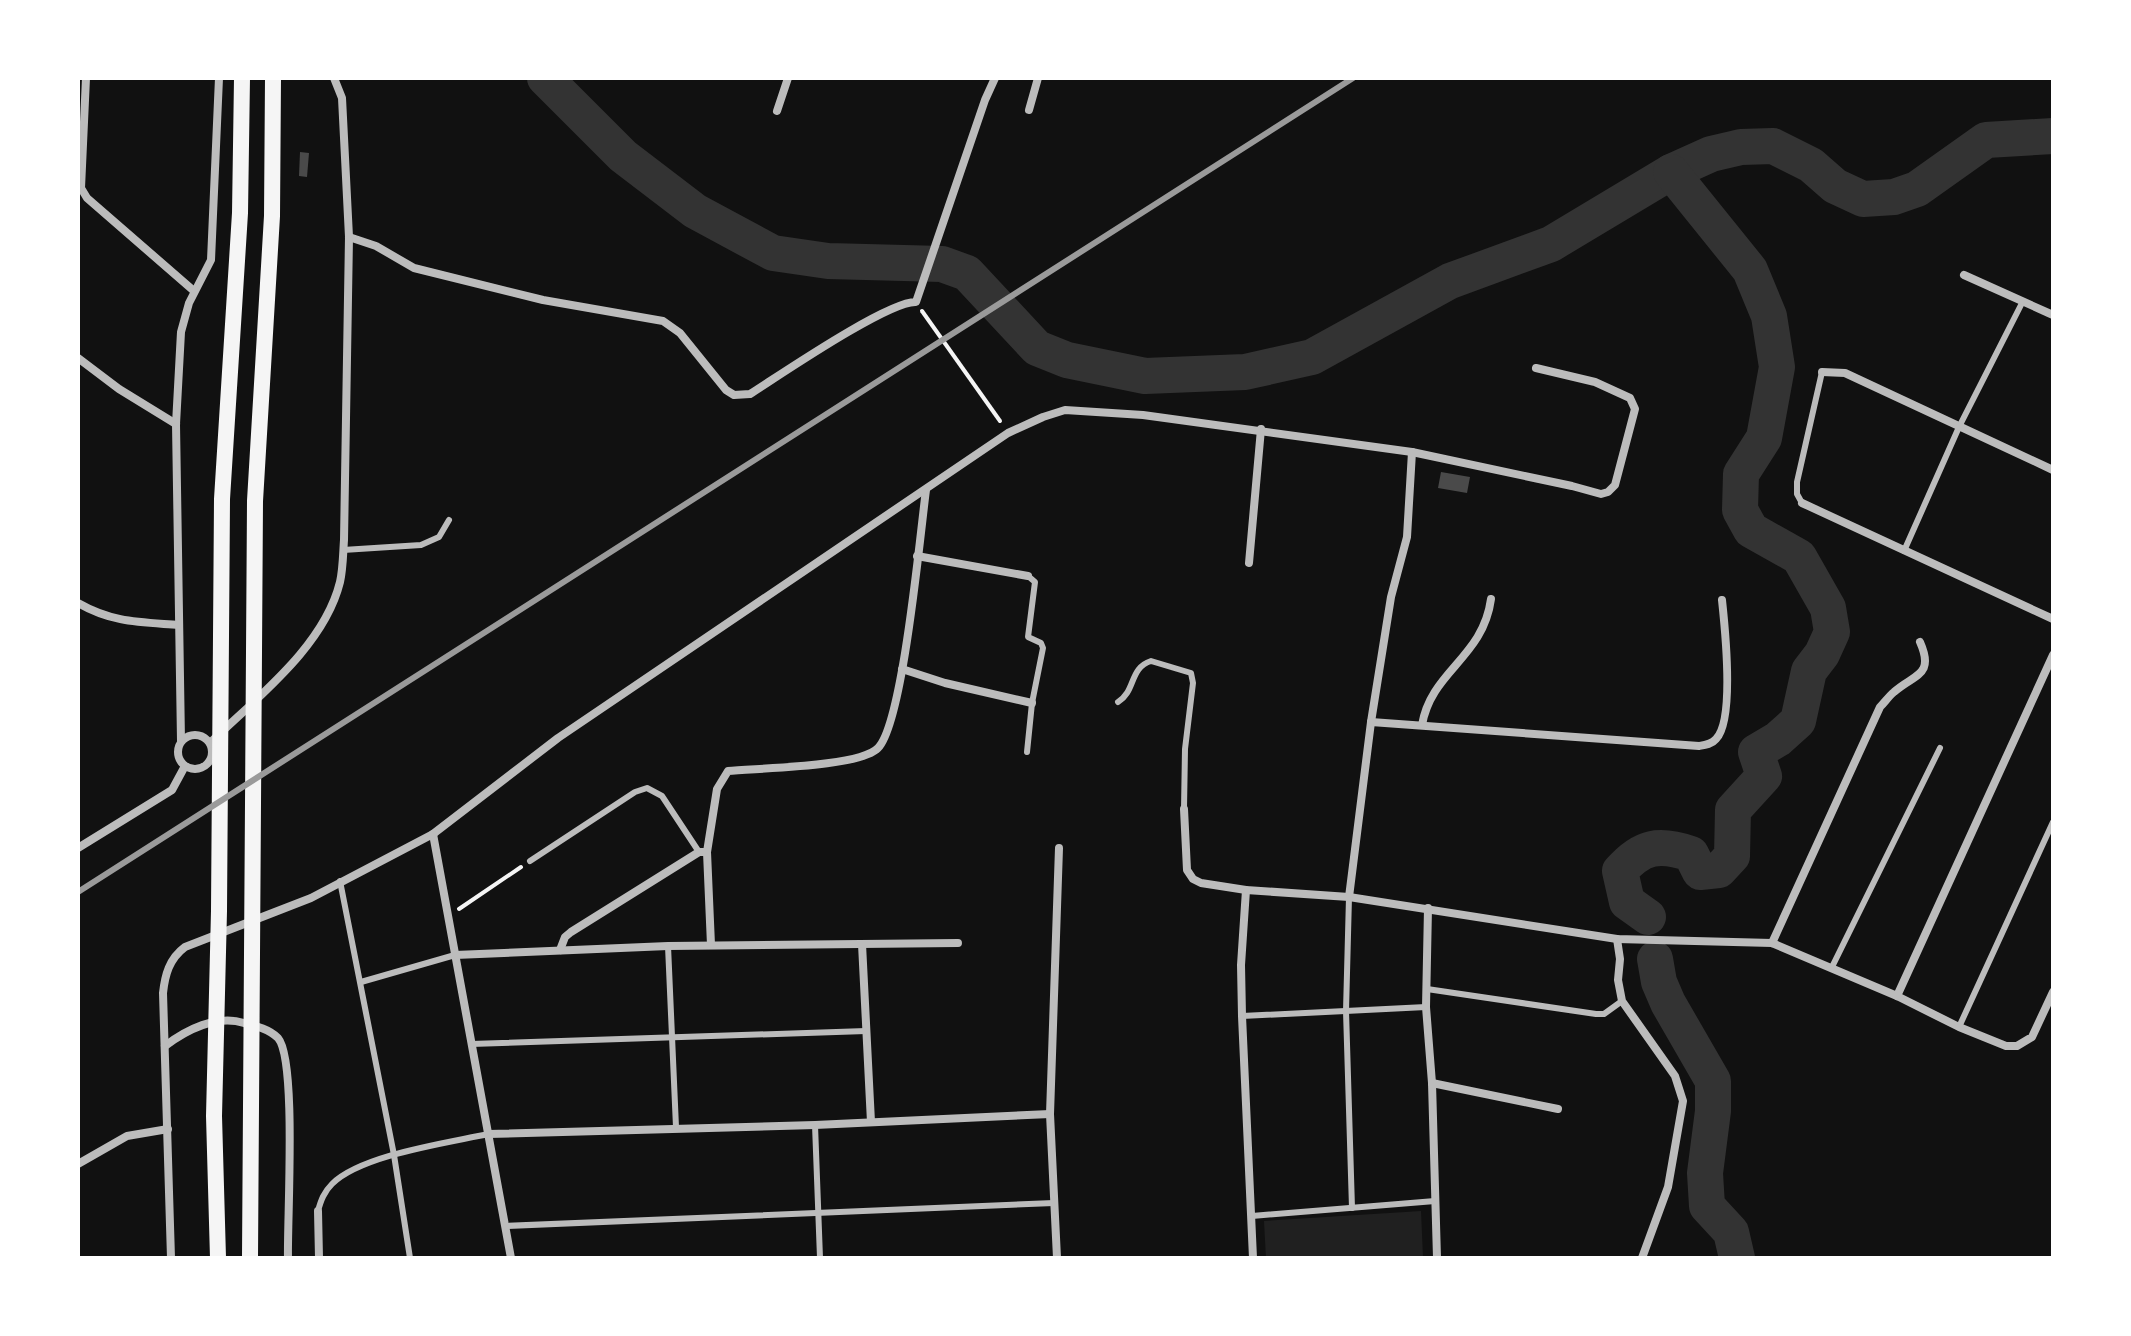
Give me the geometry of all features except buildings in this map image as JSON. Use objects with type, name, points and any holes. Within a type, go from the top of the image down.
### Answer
[{"type":"main road","points":[[218,1258],[214,1116],[222,499],[240,213],[242,78]]},
{"type":"main road","points":[[250,1258],[255,501],[272,216],[273,78]]},
{"type":"street","points":[[86,78],[81,188],[87,198],[194,291]]},
{"type":"street","points":[[181,741],[199,735],[210,743],[212,756],[209,762],[198,769],[185,766],[178,754],[181,741],[176,424],[184,317],[194,291],[207,270],[213,246],[219,78]]},
{"type":"street","points":[[210,743],[302,652],[318,629],[340,583],[349,237],[342,98],[334,78]]},
{"type":"street","points":[[777,111],[788,78]]},
{"type":"street","points":[[349,237],[376,246],[414,268],[543,300],[671,324],[726,390],[734,395],[750,394],[861,325],[902,303],[916,302],[995,78]]},
{"type":"street","points":[[1029,110],[1038,78]]},
{"type":"street","points":[[1964,275],[2053,315]]},
{"type":"street","points":[[78,358],[119,389],[176,424]]},
{"type":"street","points":[[171,1258],[165,976],[178,953],[232,927],[311,898],[433,834],[558,738],[1008,433],[1043,417],[1065,410],[1143,415],[1261,429],[1412,452],[1601,494],[1608,492],[1615,485],[1635,409],[1630,398],[1595,382],[1536,368]]},
{"type":"street","points":[[1822,372],[1845,373],[2053,470]]},
{"type":"street","points":[[1249,563],[1261,429]]},
{"type":"street","points":[[1349,897],[1371,722],[1391,597],[1407,537],[1412,452]]},
{"type":"street","points":[[711,945],[703,852],[717,789],[728,771],[854,761],[878,748],[892,717],[902,669],[926,490]]},
{"type":"street","points":[[1802,503],[2053,619]]},
{"type":"street","points":[[917,556],[1028,576]]},
{"type":"street","points":[[1422,725],[1429,697],[1477,641],[1488,618],[1491,599]]},
{"type":"street","points":[[1371,722],[1699,746],[1708,744],[1716,739],[1725,716],[1727,671],[1722,600]]},
{"type":"street","points":[[78,603],[100,615],[120,620],[179,625]]},
{"type":"street","points":[[1772,943],[1880,707],[1894,692],[1920,676],[1925,667],[1926,655],[1920,642]]},
{"type":"street","points":[[1897,996],[2053,655]]},
{"type":"street","points":[[902,669],[945,683],[1032,703]]},
{"type":"street","points":[[78,848],[172,790],[185,766]]},
{"type":"street","points":[[1184,809],[1185,857],[1193,879],[1201,883],[1246,890],[1349,897],[1617,939],[1772,943],[2006,1046],[2017,1046],[2032,1037],[2053,992]]},
{"type":"street","points":[[433,834],[511,1258]]},
{"type":"street","points":[[1057,1258],[1050,1114],[1059,848]]},
{"type":"street","points":[[560,950],[565,937],[571,932],[703,852]]},
{"type":"street","points":[[1246,890],[1241,965],[1253,1258]]},
{"type":"street","points":[[1428,908],[1426,1007],[1432,1083],[1437,1258]]},
{"type":"street","points":[[1617,939],[1622,1001],[1675,1076],[1683,1101],[1668,1187],[1642,1258]]},
{"type":"street","points":[[455,955],[668,946],[958,943]]},
{"type":"street","points":[[862,944],[871,1122]]},
{"type":"street","points":[[165,1046],[179,1035],[211,1022],[237,1021],[267,1030],[278,1039],[284,1052],[288,1087],[288,1258]]},
{"type":"street","points":[[1432,1083],[1558,1109]]},
{"type":"street","points":[[488,1134],[815,1125],[1050,1114]]},
{"type":"street","points":[[78,1164],[127,1136],[168,1129]]},
{"type":"street","points":[[318,1211],[319,1258]]},
{"type":"lane","points":[[1904,551],[1959,427],[2023,301]]},
{"type":"lane","points":[[1802,503],[1797,494],[1797,482],[1822,372]]},
{"type":"lane","points":[[343,550],[421,545],[439,537],[449,520]]},
{"type":"lane","points":[[1027,752],[1032,703],[1043,648],[1041,643],[1028,637],[1035,582],[1028,576]]},
{"type":"lane","points":[[1118,702],[1130,690],[1138,667],[1146,662],[1191,673],[1193,683],[1185,749],[1184,809]]},
{"type":"lane","points":[[1832,967],[1940,748]]},
{"type":"lane","points":[[530,861],[635,792],[647,788],[662,796],[703,852]]},
{"type":"lane","points":[[1959,1027],[2053,822]]},
{"type":"lane","points":[[340,881],[394,1155],[410,1258]]},
{"type":"lane","points":[[1349,897],[1346,1011],[1352,1208]]},
{"type":"lane","points":[[668,946],[676,1127]]},
{"type":"lane","points":[[361,982],[455,955]]},
{"type":"lane","points":[[1427,989],[1596,1014],[1604,1014],[1622,1001]]},
{"type":"lane","points":[[1242,1016],[1426,1007]]},
{"type":"lane","points":[[471,1044],[866,1031]]},
{"type":"lane","points":[[815,1125],[820,1258]]},
{"type":"lane","points":[[318,1211],[323,1194],[348,1172],[394,1155],[488,1134]]},
{"type":"lane","points":[[1252,1216],[1435,1201]]},
{"type":"lane","points":[[505,1226],[1054,1203]]},
{"type":"path","points":[[916,302],[1008,433]]},
{"type":"path","points":[[448,917],[530,861]]},
{"type":"shaded area","points":[[1421,1211],[1423,1258],[1266,1258],[1264,1221]]},
{"type":"waterway","points":[[545,78],[623,156],[695,211],[773,253],[828,261],[942,264],[967,273],[1037,348],[1067,360],[1145,376],[1245,372],[1312,357],[1450,281],[1551,244],[1671,172],[1711,154],[1741,147],[1773,146],[1811,165],[1835,186],[1863,199],[1894,197],[1917,189],[1986,140],[2053,136]]},
{"type":"waterway","points":[[1648,917],[1627,902],[1620,871],[1636,856],[1652,849],[1670,848],[1691,854],[1700,872],[1719,870],[1732,856],[1733,810],[1764,776],[1756,752],[1778,739],[1798,721],[1809,671],[1822,654],[1832,632],[1828,608],[1799,557],[1751,530],[1740,510],[1741,474],[1764,438],[1777,367],[1769,316],[1750,270],[1671,172]]},
{"type":"waterway","points":[[1655,959],[1659,982],[1668,1003],[1713,1081],[1713,1111],[1705,1173],[1707,1206],[1731,1232],[1737,1258]]},
{"type":"railway","points":[[78,892],[1353,78]]}]
